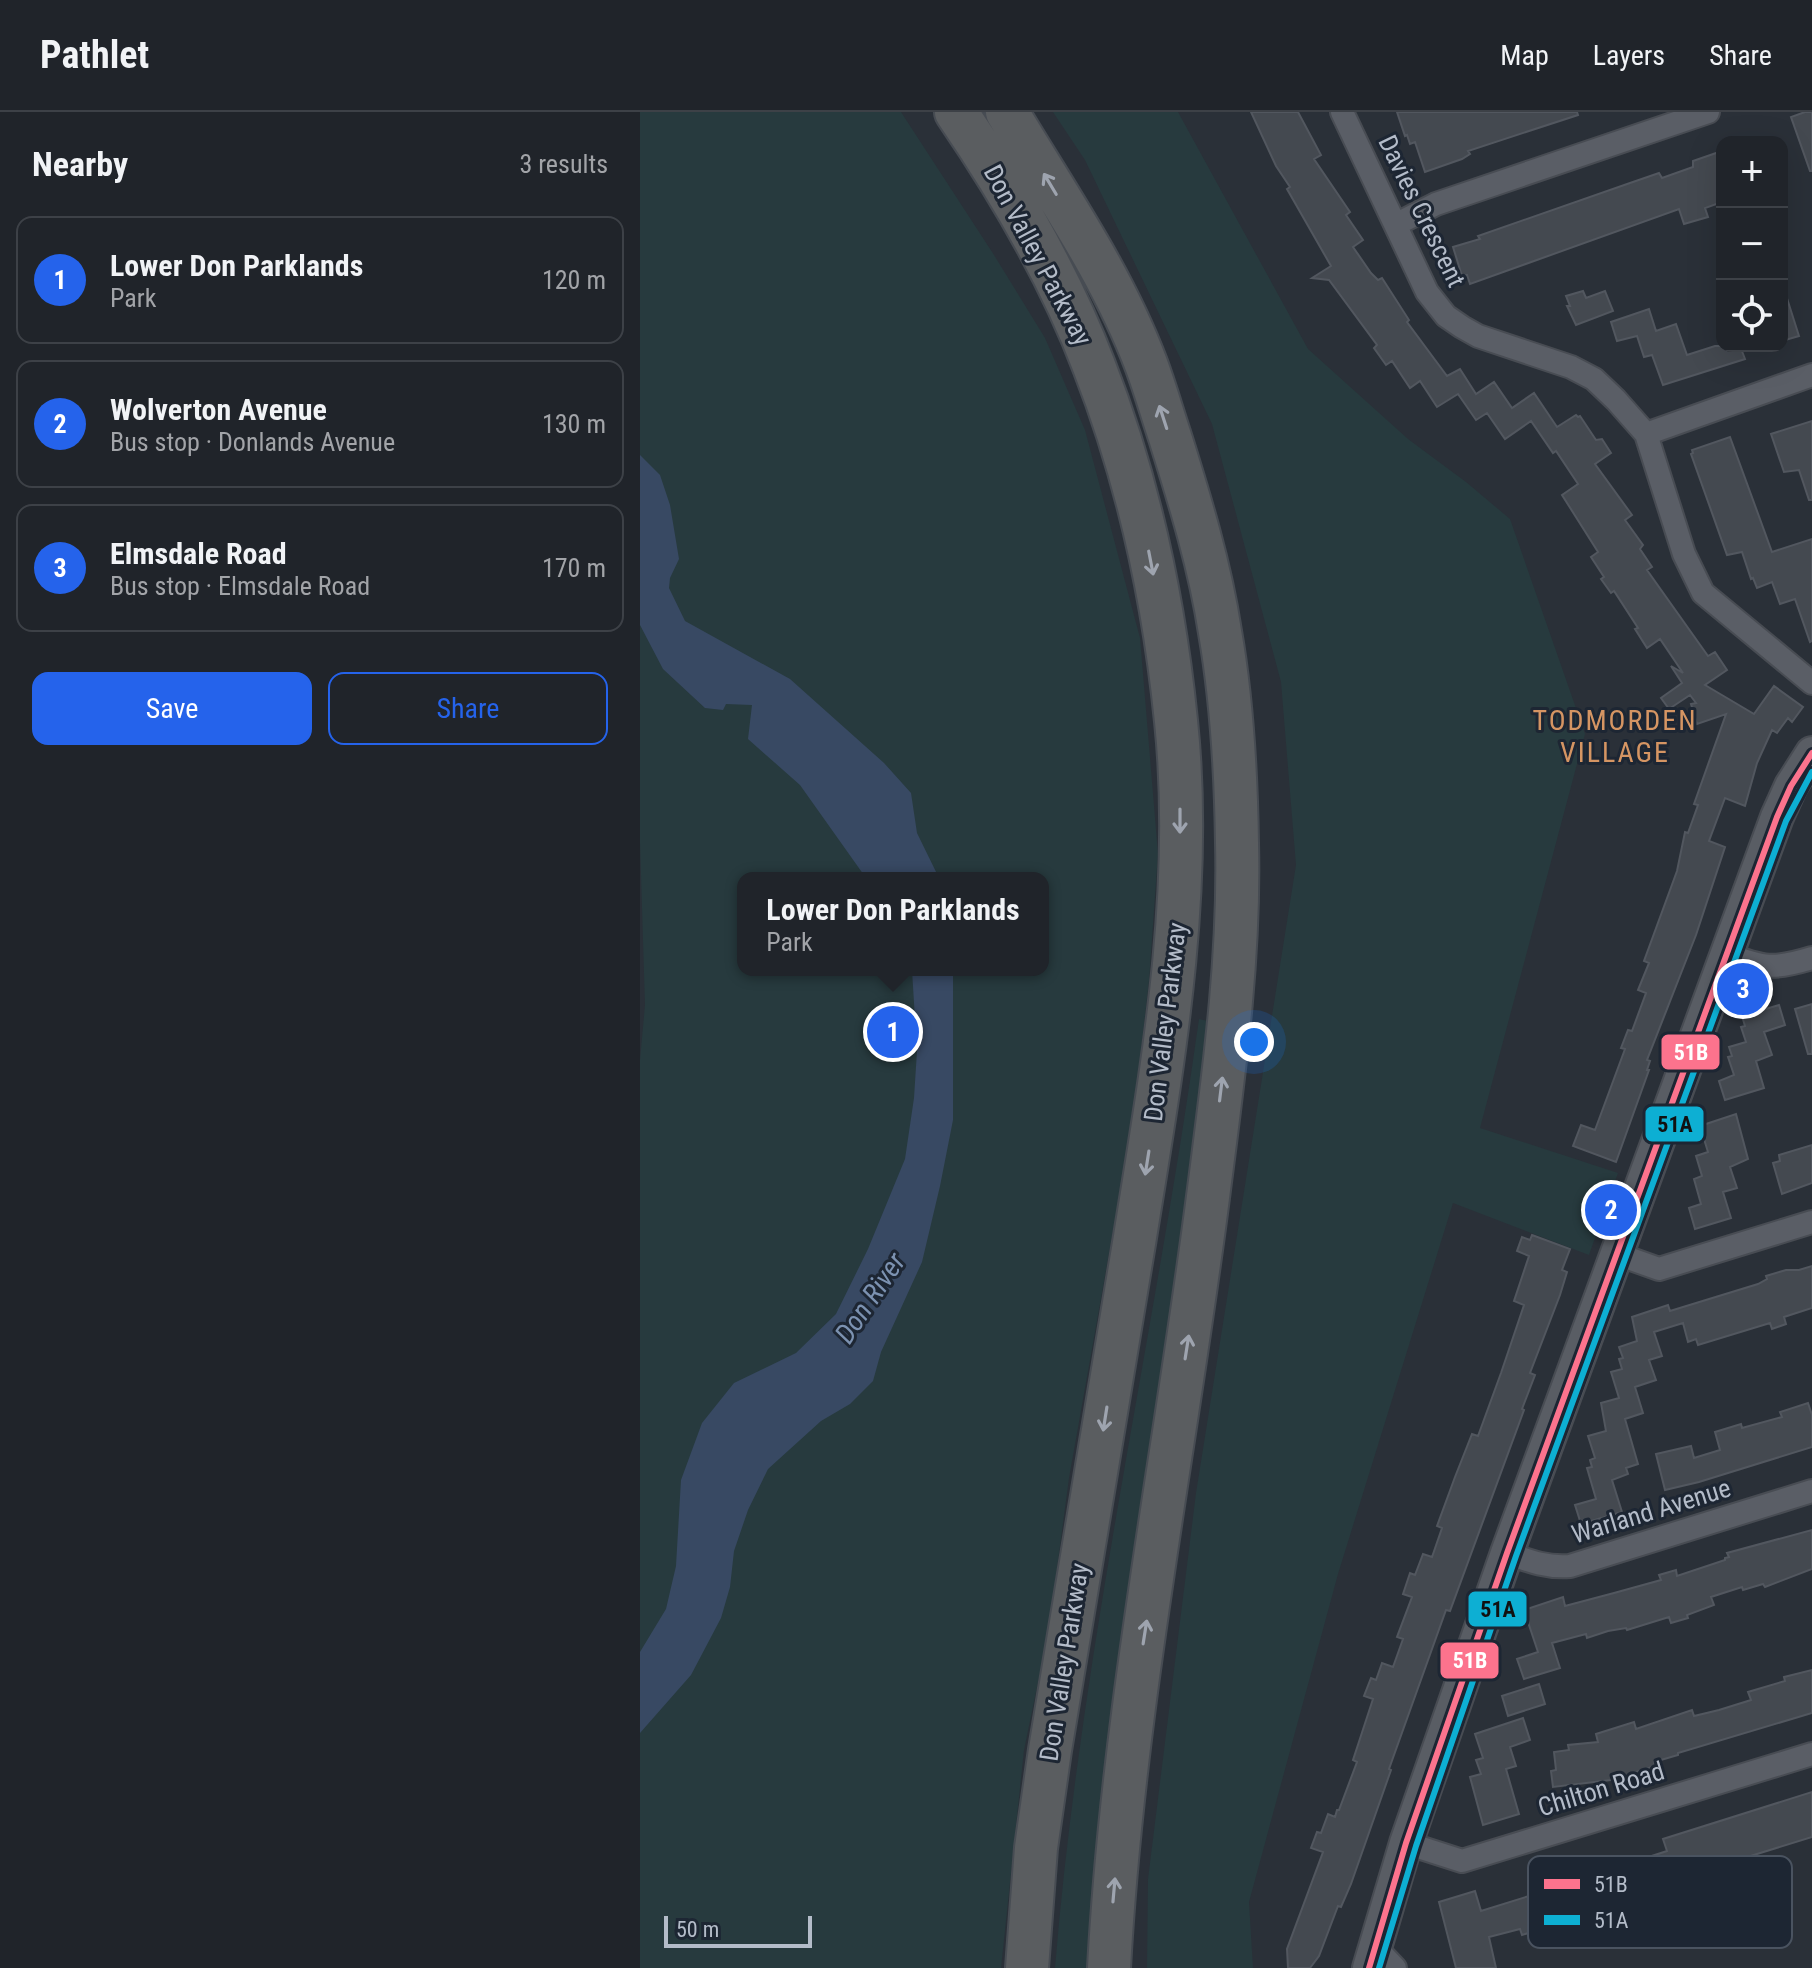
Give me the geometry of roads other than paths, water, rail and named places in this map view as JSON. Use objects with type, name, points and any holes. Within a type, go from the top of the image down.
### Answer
[{"type":"highway","name":"Don Valley Parkway","points":[[956,112],[984,152],[1047,263],[1093,361],[1110,409],[1134,487],[1161,617],[1176,722],[1180,809],[1180,897],[1158,1094],[1050,1750],[1036,1848],[1027,1968]]},
{"type":"highway","name":"Don Valley Parkway","points":[[1007,112],[1108,279],[1146,363],[1187,491],[1205,561],[1220,632],[1232,734],[1237,858],[1230,1014],[1196,1291],[1134,1702],[1117,1844],[1109,1968]]},
{"type":"street","name":"Davies Crescent","points":[[1342,112],[1427,292],[1446,316],[1478,336],[1571,367],[1594,379],[1646,434],[1684,554],[1703,593],[1812,683]]},
{"type":"street","points":[[1397,224],[1436,204],[1708,112]]},
{"type":"street","points":[[1646,434],[1812,375]]},
{"type":"street","points":[[1380,1961],[1406,1843],[1507,1553],[1784,800],[1812,753]]},
{"type":"street","points":[[1726,954],[1767,968],[1812,958]]},
{"type":"street","points":[[1617,1254],[1659,1269],[1812,1222]]},
{"type":"street","name":"Warland Avenue","points":[[1507,1553],[1537,1564],[1570,1566],[1812,1491]]},
{"type":"street","name":"Chilton Road","points":[[1406,1843],[1462,1861],[1812,1754]]},
{"type":"water","points":[[640,455],[660,475],[670,505],[679,559],[669,588],[685,621],[790,679],[884,763],[911,793],[917,833],[936,872],[862,872],[800,785],[748,739],[752,705],[726,704],[723,710],[705,708],[663,669],[640,625]]},
{"type":"water","name":"Don River","points":[[912,976],[953,976],[953,1120],[922,1262],[881,1352],[873,1381],[850,1404],[821,1421],[768,1469],[748,1510],[734,1551],[730,1587],[721,1618],[691,1675],[640,1733],[640,1652],[666,1609],[676,1566],[681,1480],[702,1423],[734,1383],[796,1353],[836,1314],[868,1249],[905,1159],[917,1051]]},
{"type":"place","name":"Elmsdale Road","points":[[1743,989]]},
{"type":"place","name":"Lower Don Parklands","points":[[893,1032]]},
{"type":"place","name":"Wolverton Avenue","points":[[1611,1210]]},
{"type":"district","name":"TODMORDEN VILLAGE","points":[[1615,736]]}]
